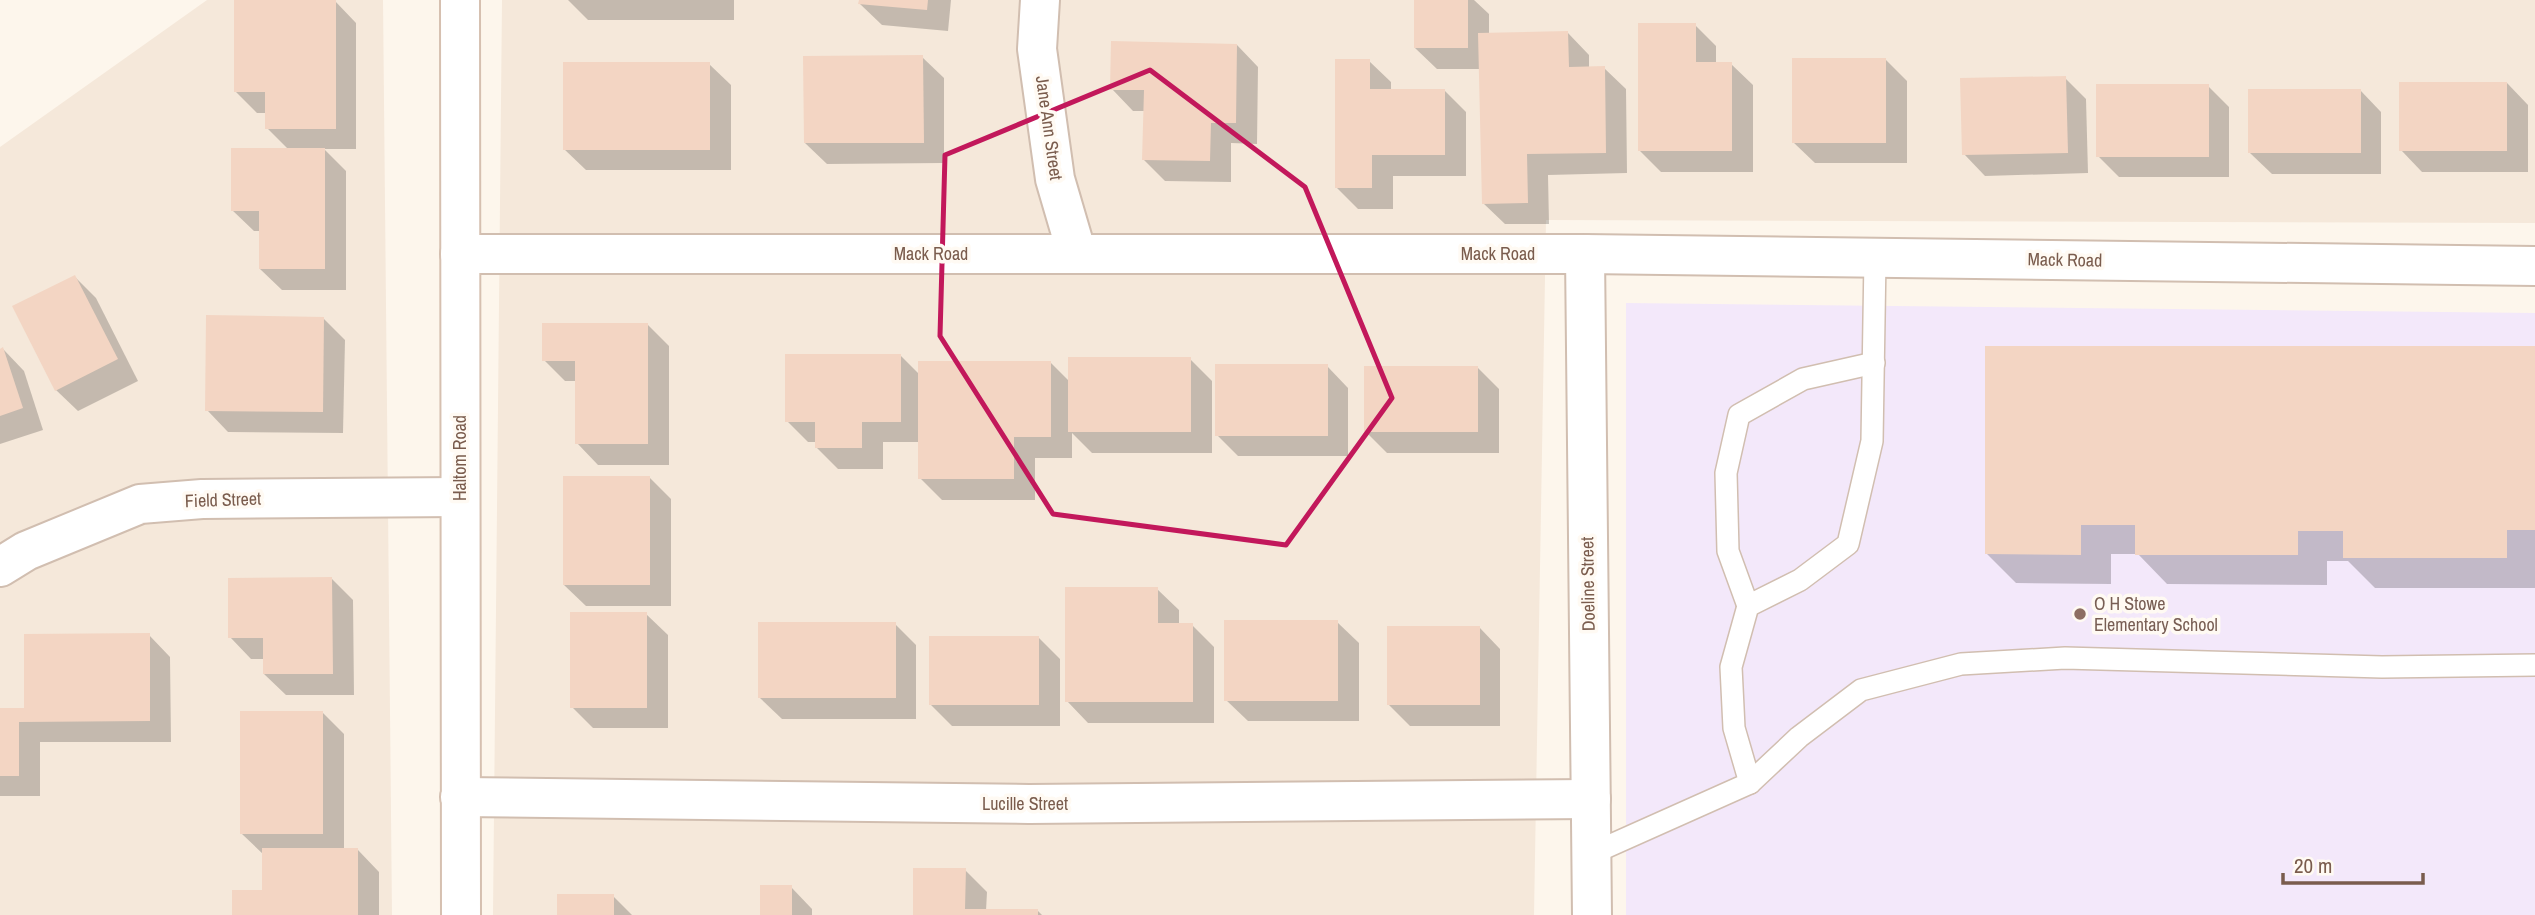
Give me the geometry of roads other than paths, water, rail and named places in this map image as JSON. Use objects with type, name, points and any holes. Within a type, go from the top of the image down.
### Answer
[{"type":"street","name":"Haltom Road","points":[[460,0],[461,915]]},
{"type":"street","name":"Jane Ann Street","points":[[1040,0],[1037,49],[1055,179],[1077,254]]},
{"type":"street","name":"Mack Road","points":[[460,254],[1585,254],[2535,266]]},
{"type":"street","name":"Doeline Street","points":[[1585,254],[1592,915]]},
{"type":"street","name":"Field Street","points":[[0,567],[26,551],[140,504],[202,499],[460,497]]},
{"type":"street","name":"Lucille Street","points":[[460,797],[1029,804],[1591,799]]},
{"type":"lane","points":[[1748,606],[1800,580],[1848,544],[1872,441],[1875,258]]},
{"type":"lane","points":[[1750,783],[1734,729],[1731,667],[1748,606],[1728,551],[1726,473],[1739,415],[1803,379],[1874,363]]},
{"type":"lane","points":[[1591,854],[1750,783],[1799,737],[1861,690],[1961,664],[2065,658],[2382,667],[2535,665]]},
{"type":"place","name":"O H Stowe Elementary School","points":[[2080,614]]}]
